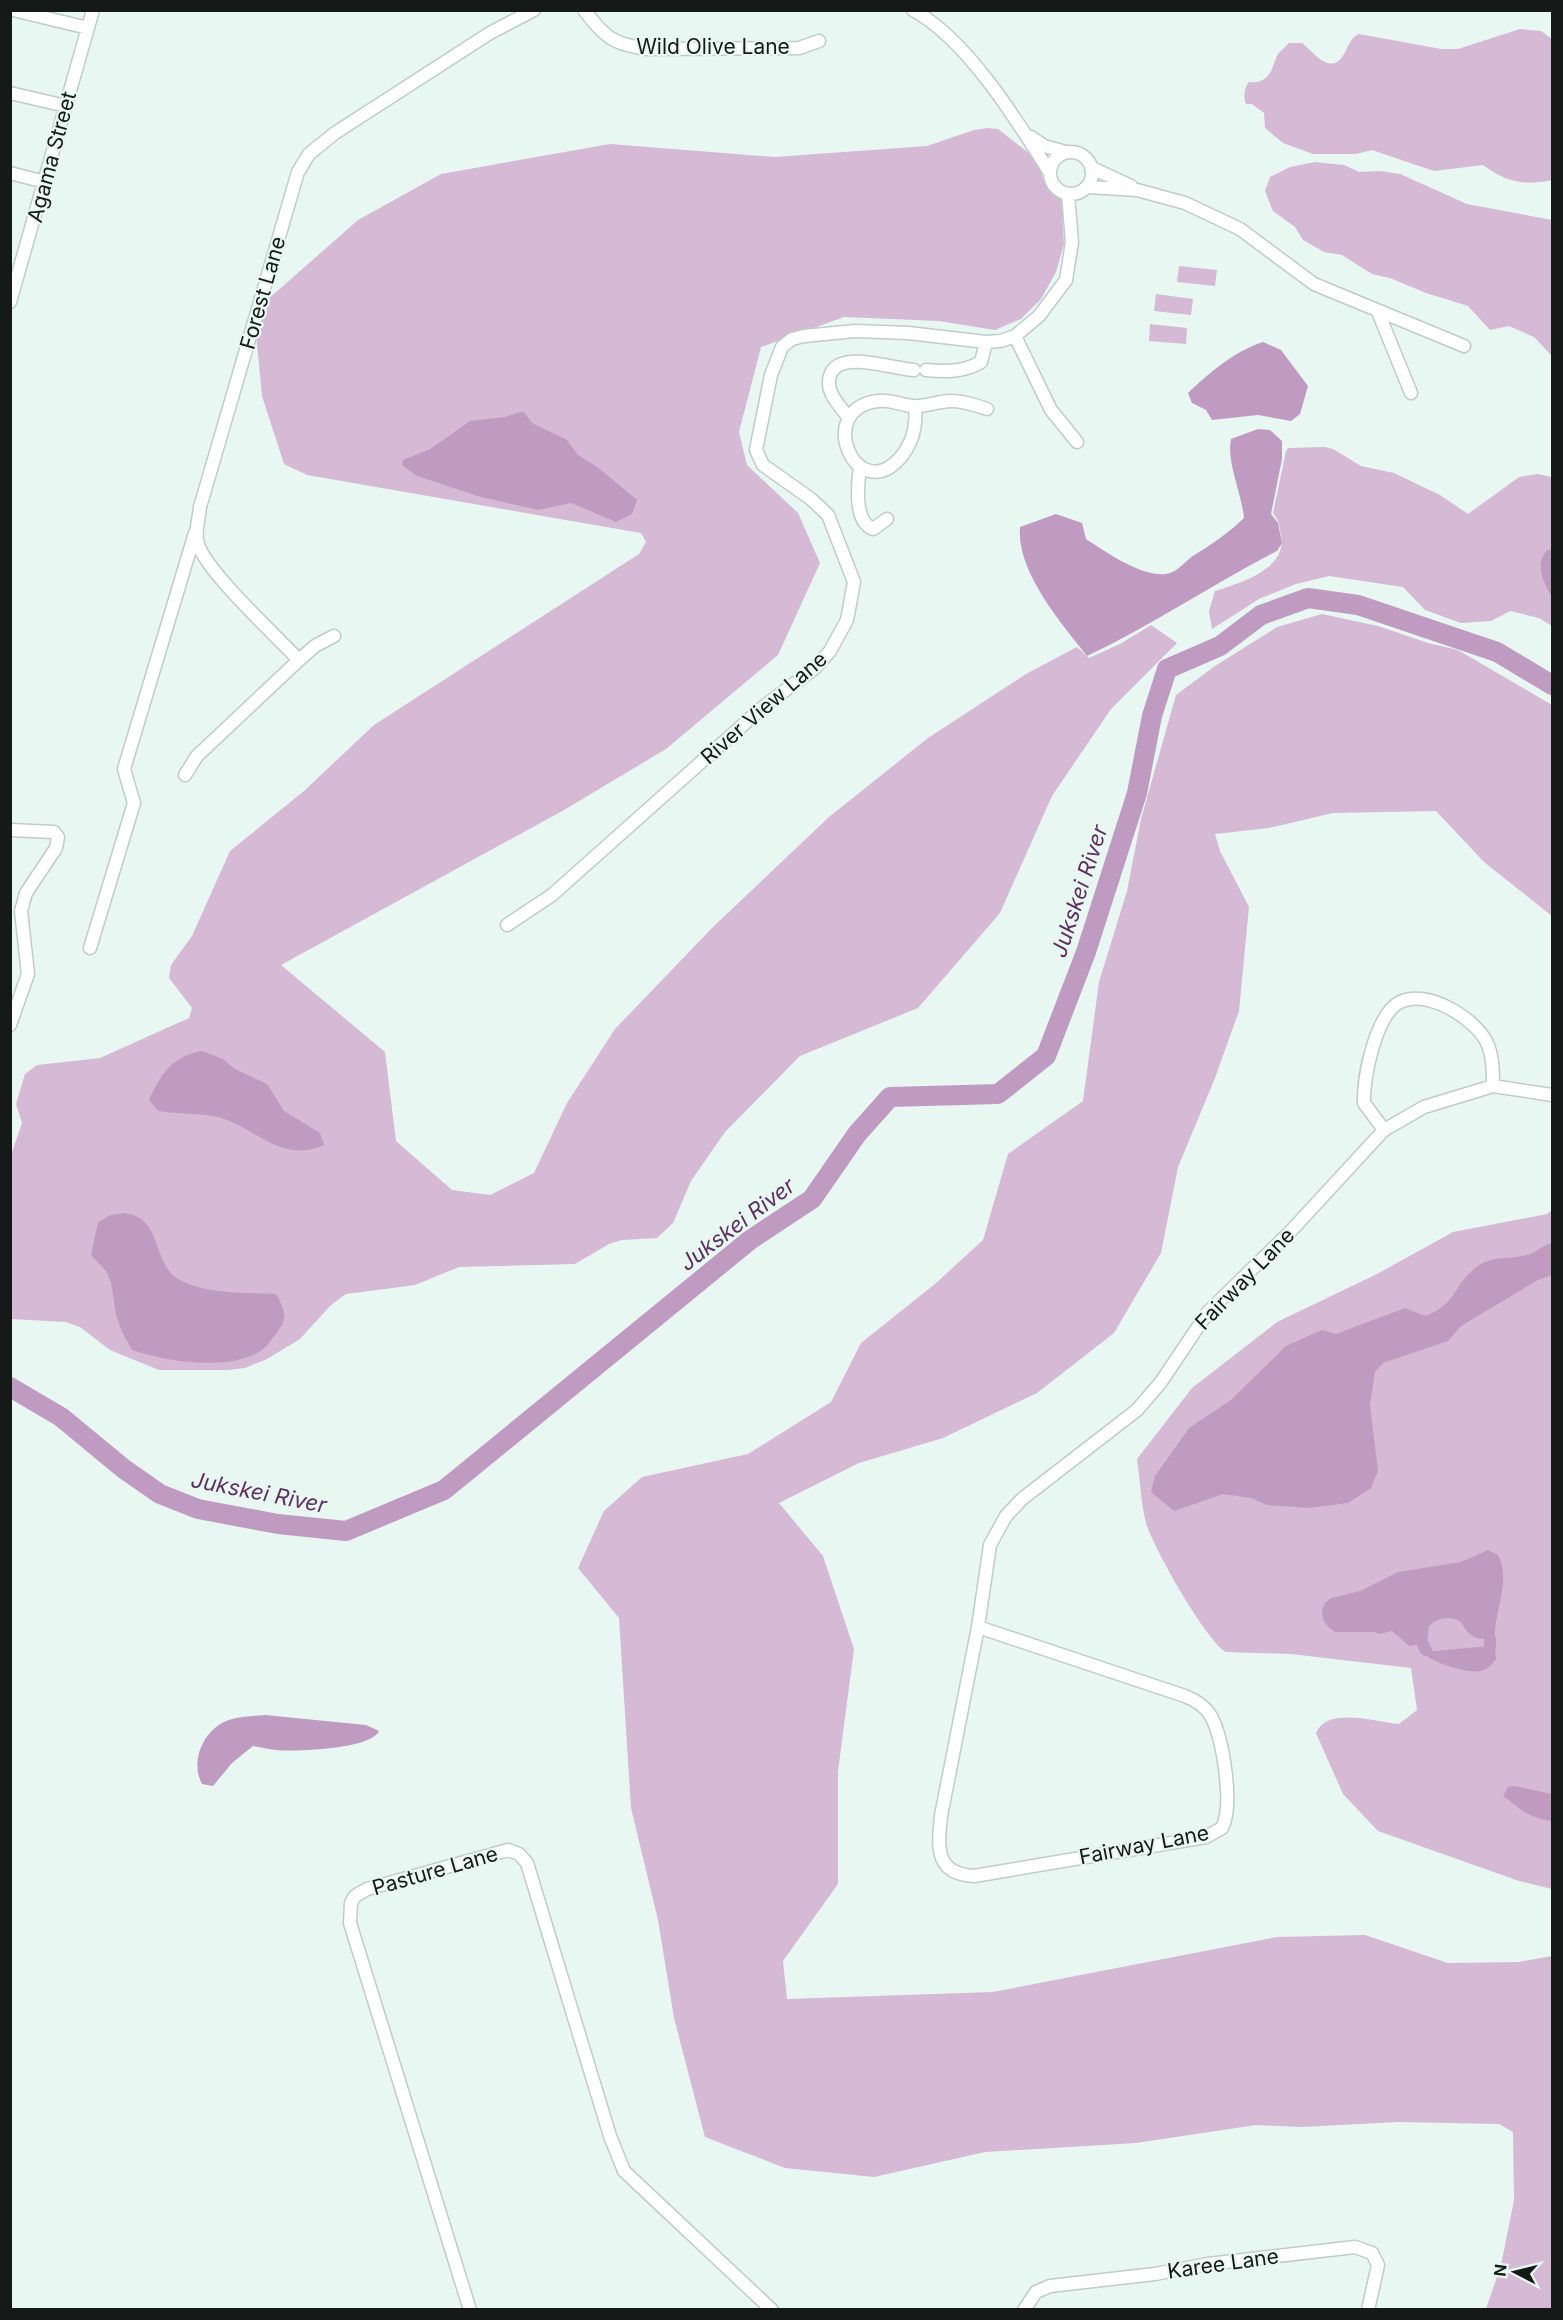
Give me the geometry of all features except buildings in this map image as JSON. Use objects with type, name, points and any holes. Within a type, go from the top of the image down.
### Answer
[{"type":"street","points":[[13,10],[88,28]]},
{"type":"street","name":"Agama Street","points":[[10,302],[17,257],[45,182],[93,10]]},
{"type":"street","name":"Forest Lane","points":[[298,660],[207,562],[198,545],[197,526],[285,214],[304,160],[324,141],[366,112],[490,33],[534,10]]},
{"type":"street","name":"Wild Olive Lane","points":[[584,10],[609,39],[626,46],[647,49],[800,48],[819,41]]},
{"type":"street","points":[[913,10],[942,30],[958,46],[1027,135],[1050,173],[1053,184],[1068,194],[1079,193],[1088,187],[1137,190]]},
{"type":"street","points":[[10,93],[66,106]]},
{"type":"street","points":[[1027,135],[1044,146],[1082,154],[1092,168],[1137,190],[1185,203],[1218,217],[1260,242],[1314,284],[1464,346]]},
{"type":"street","points":[[1050,173],[1058,157],[1066,152]]},
{"type":"street","points":[[1088,187],[1092,168]]},
{"type":"street","points":[[10,173],[45,182]]},
{"type":"street","name":"River View Lane","points":[[507,925],[552,895],[763,707],[815,669],[830,651],[847,620],[854,582],[828,515],[811,499],[763,465],[756,450],[771,375],[782,347],[792,339],[804,336],[861,331],[908,333],[986,342],[1001,341],[1016,336],[1039,316],[1066,280],[1072,242],[1068,194]]},
{"type":"street","points":[[1378,312],[1412,393]]},
{"type":"street","points":[[1016,336],[1051,410],[1077,442]]},
{"type":"street","points":[[849,418],[829,390],[829,377],[834,368],[843,362],[856,361],[920,370],[951,371],[973,367],[981,362],[986,342]]},
{"type":"street","points":[[887,519],[873,529],[866,524],[859,506],[860,466],[845,442],[849,418],[858,409],[878,401],[915,406],[950,400],[987,409]]},
{"type":"street","points":[[860,466],[879,471],[897,461],[912,438],[915,406]]},
{"type":"street","points":[[90,948],[134,803],[124,769],[197,526]]},
{"type":"street","points":[[184,775],[197,756],[298,660],[315,646],[334,636]]},
{"type":"street","points":[[10,830],[54,832],[58,837],[56,848],[26,893],[21,911],[28,974],[10,1024]]},
{"type":"street","points":[[1384,1130],[1364,1103],[1366,1080],[1371,1055],[1384,1020],[1394,1006],[1406,1000],[1425,998],[1439,1003],[1481,1034],[1490,1051],[1493,1086]]},
{"type":"street","name":"Fairway Lane","points":[[978,1627],[1185,1696],[1200,1704],[1210,1714],[1218,1741],[1229,1801],[1222,1828],[1206,1837],[985,1875],[966,1876],[951,1870],[940,1854],[939,1840],[978,1627],[990,1545],[1006,1516],[1022,1499],[1137,1410],[1161,1382],[1208,1312],[1290,1232],[1384,1130],[1424,1107],[1493,1086],[1552,1095]]},
{"type":"street","name":"Pasture Lane","points":[[470,2310],[350,1923],[350,1909],[356,1896],[367,1889],[508,1850],[523,1857],[530,1872],[610,2136],[624,2171],[772,2310]]},
{"type":"street","name":"Karee Lane","points":[[1024,2310],[1036,2292],[1050,2286],[1348,2247],[1367,2250],[1378,2265],[1368,2310]]},
{"type":"shaded area","points":[[1520,29],[1541,31],[1552,39],[1552,180],[1533,183],[1516,181],[1483,165],[1434,171],[1372,150],[1356,154],[1313,154],[1283,143],[1265,128],[1264,113],[1252,104],[1246,104],[1245,101],[1245,90],[1249,82],[1264,79],[1277,56],[1289,43],[1302,43],[1316,56],[1332,64],[1341,58],[1354,37],[1359,34],[1441,49],[1458,49]]},
{"type":"shaded area","points":[[998,129],[1039,161],[1043,179],[1061,196],[1064,244],[1056,272],[1041,299],[1021,319],[995,330],[939,321],[844,317],[761,347],[739,432],[747,465],[798,513],[820,563],[778,655],[666,749],[564,810],[281,965],[385,1052],[396,1141],[452,1190],[490,1195],[534,1173],[567,1103],[615,1029],[713,927],[829,817],[928,738],[1026,674],[1077,647],[1089,658],[1120,644],[1151,625],[1177,643],[1111,709],[1052,796],[1000,913],[918,1008],[800,1056],[725,1132],[691,1181],[673,1223],[657,1238],[622,1240],[609,1244],[575,1264],[459,1267],[415,1285],[346,1294],[331,1305],[300,1339],[267,1359],[245,1368],[159,1370],[110,1350],[80,1327],[66,1322],[11,1319],[11,1155],[22,1123],[16,1104],[25,1074],[37,1065],[100,1058],[189,1018],[192,1008],[169,978],[171,965],[192,936],[230,851],[304,791],[374,725],[639,554],[646,542],[641,533],[307,475],[284,464],[262,396],[256,334],[266,301],[358,220],[441,174],[610,144],[775,157],[927,146],[974,130]]},
{"type":"shaded area","points":[[1315,162],[1344,165],[1359,172],[1380,171],[1400,174],[1467,204],[1552,220],[1552,356],[1534,337],[1509,326],[1490,330],[1468,306],[1426,293],[1390,278],[1372,274],[1342,255],[1324,252],[1303,240],[1295,227],[1273,211],[1265,191],[1270,177],[1290,167]]},
{"type":"shaded area","points":[[1179,266],[1217,270],[1215,286],[1177,282]]},
{"type":"shaded area","points":[[1156,294],[1193,299],[1191,315],[1154,311]]},
{"type":"shaded area","points":[[1150,324],[1187,328],[1186,344],[1149,341]]},
{"type":"shaded area","points":[[1263,342],[1281,350],[1308,386],[1300,414],[1291,421],[1258,415],[1212,420],[1206,410],[1192,403],[1188,393],[1205,377],[1223,363]]},
{"type":"shaded area","points":[[524,412],[532,423],[567,440],[578,455],[600,469],[637,500],[632,514],[616,522],[571,503],[538,510],[481,497],[417,476],[402,465],[403,460],[430,449],[470,421],[505,417]]},
{"type":"shaded area","points":[[1258,429],[1270,430],[1282,441],[1282,459],[1271,514],[1278,523],[1282,543],[1277,551],[1136,631],[1087,656],[1042,596],[1025,561],[1020,527],[1056,514],[1082,523],[1086,539],[1135,568],[1156,574],[1171,573],[1192,556],[1221,538],[1244,518],[1232,467],[1231,439]]},
{"type":"shaded area","points":[[1325,447],[1333,449],[1361,466],[1394,473],[1440,495],[1468,514],[1519,477],[1537,474],[1552,477],[1552,626],[1539,618],[1510,611],[1491,621],[1461,623],[1425,610],[1403,587],[1329,576],[1296,584],[1259,599],[1212,629],[1209,611],[1215,591],[1260,573],[1277,557],[1281,547],[1281,535],[1278,521],[1273,513],[1286,451],[1288,448]]},
{"type":"shaded area","points":[[1552,549],[1552,597],[1543,580],[1541,562],[1547,550]]},
{"type":"shaded area","points":[[1322,614],[1378,626],[1428,643],[1458,650],[1552,705],[1552,916],[1484,862],[1436,811],[1333,813],[1269,828],[1215,834],[1220,851],[1249,907],[1239,1011],[1215,1078],[1178,1167],[1161,1253],[1114,1333],[1037,1393],[943,1438],[859,1463],[779,1503],[823,1556],[854,1649],[838,1771],[838,1884],[783,1961],[787,1999],[993,1992],[1277,1937],[1365,1935],[1448,1963],[1519,1962],[1552,1956],[1552,2309],[1486,2309],[1501,2265],[1514,2200],[1513,2132],[1499,2124],[1398,2122],[1302,2127],[1256,2125],[1136,2143],[985,2152],[874,2177],[785,2168],[705,2137],[674,2018],[658,1920],[631,1808],[619,1618],[578,1568],[604,1511],[642,1477],[748,1454],[831,1402],[861,1343],[935,1284],[983,1240],[1008,1154],[1083,1101],[1099,982],[1127,891],[1141,819],[1176,695],[1215,666],[1277,627]]},
{"type":"shaded area","points":[[202,1051],[223,1059],[235,1069],[267,1084],[284,1111],[320,1133],[324,1145],[308,1150],[294,1150],[269,1142],[218,1117],[158,1111],[149,1100],[163,1074],[183,1057]]},
{"type":"shaded area","points":[[1552,1210],[1552,1889],[1519,1881],[1378,1831],[1343,1794],[1316,1733],[1330,1720],[1341,1718],[1399,1724],[1417,1710],[1411,1668],[1291,1654],[1226,1652],[1206,1631],[1194,1613],[1151,1535],[1144,1515],[1137,1459],[1192,1388],[1277,1322],[1377,1274],[1453,1232],[1547,1214]]},
{"type":"shaded area","points":[[124,1213],[137,1216],[146,1223],[165,1264],[180,1280],[215,1290],[276,1294],[284,1311],[284,1320],[266,1346],[250,1356],[217,1363],[180,1361],[132,1350],[116,1315],[111,1282],[106,1271],[91,1255],[98,1222],[111,1215]]},
{"type":"shaded area","points":[[1552,1243],[1552,1275],[1538,1280],[1461,1326],[1448,1341],[1383,1363],[1375,1372],[1370,1405],[1378,1471],[1371,1488],[1348,1503],[1309,1508],[1267,1505],[1251,1498],[1223,1494],[1174,1511],[1151,1492],[1155,1476],[1189,1428],[1231,1400],[1286,1346],[1322,1330],[1336,1334],[1405,1308],[1426,1316],[1443,1306],[1466,1277],[1479,1265],[1492,1260],[1527,1255]]},
{"type":"shaded area","points":[[1488,1550],[1498,1555],[1503,1575],[1495,1639],[1475,1637],[1461,1622],[1444,1618],[1429,1626],[1427,1643],[1409,1646],[1392,1631],[1379,1634],[1375,1632],[1335,1632],[1323,1619],[1323,1607],[1331,1598],[1360,1591],[1398,1572],[1461,1562]]},
{"type":"shaded area","points":[[1495,1646],[1496,1659],[1488,1668],[1481,1671],[1468,1671],[1450,1666],[1433,1660],[1423,1652]]},
{"type":"shaded area","points":[[265,1715],[366,1725],[379,1731],[363,1742],[332,1748],[276,1750],[253,1746],[232,1763],[213,1786],[202,1784],[197,1765],[207,1736],[222,1723],[232,1719]]},
{"type":"shaded area","points":[[1515,1786],[1552,1794],[1552,1821],[1531,1815],[1503,1796],[1508,1787]]},
{"type":"waterway","name":"Jukskei River","points":[[10,1387],[61,1417],[124,1469],[160,1494],[198,1509],[278,1524],[346,1531],[444,1490],[750,1240],[812,1199],[857,1134],[890,1097],[998,1094],[1046,1056],[1086,952],[1137,793],[1152,716],[1167,669],[1220,646],[1261,615],[1308,598],[1358,605],[1497,652],[1552,685]]},
{"type":"waterway","points":[[1490,1639],[1490,1646]]},
{"type":"waterway","points":[[1423,1644],[1426,1650]]}]
